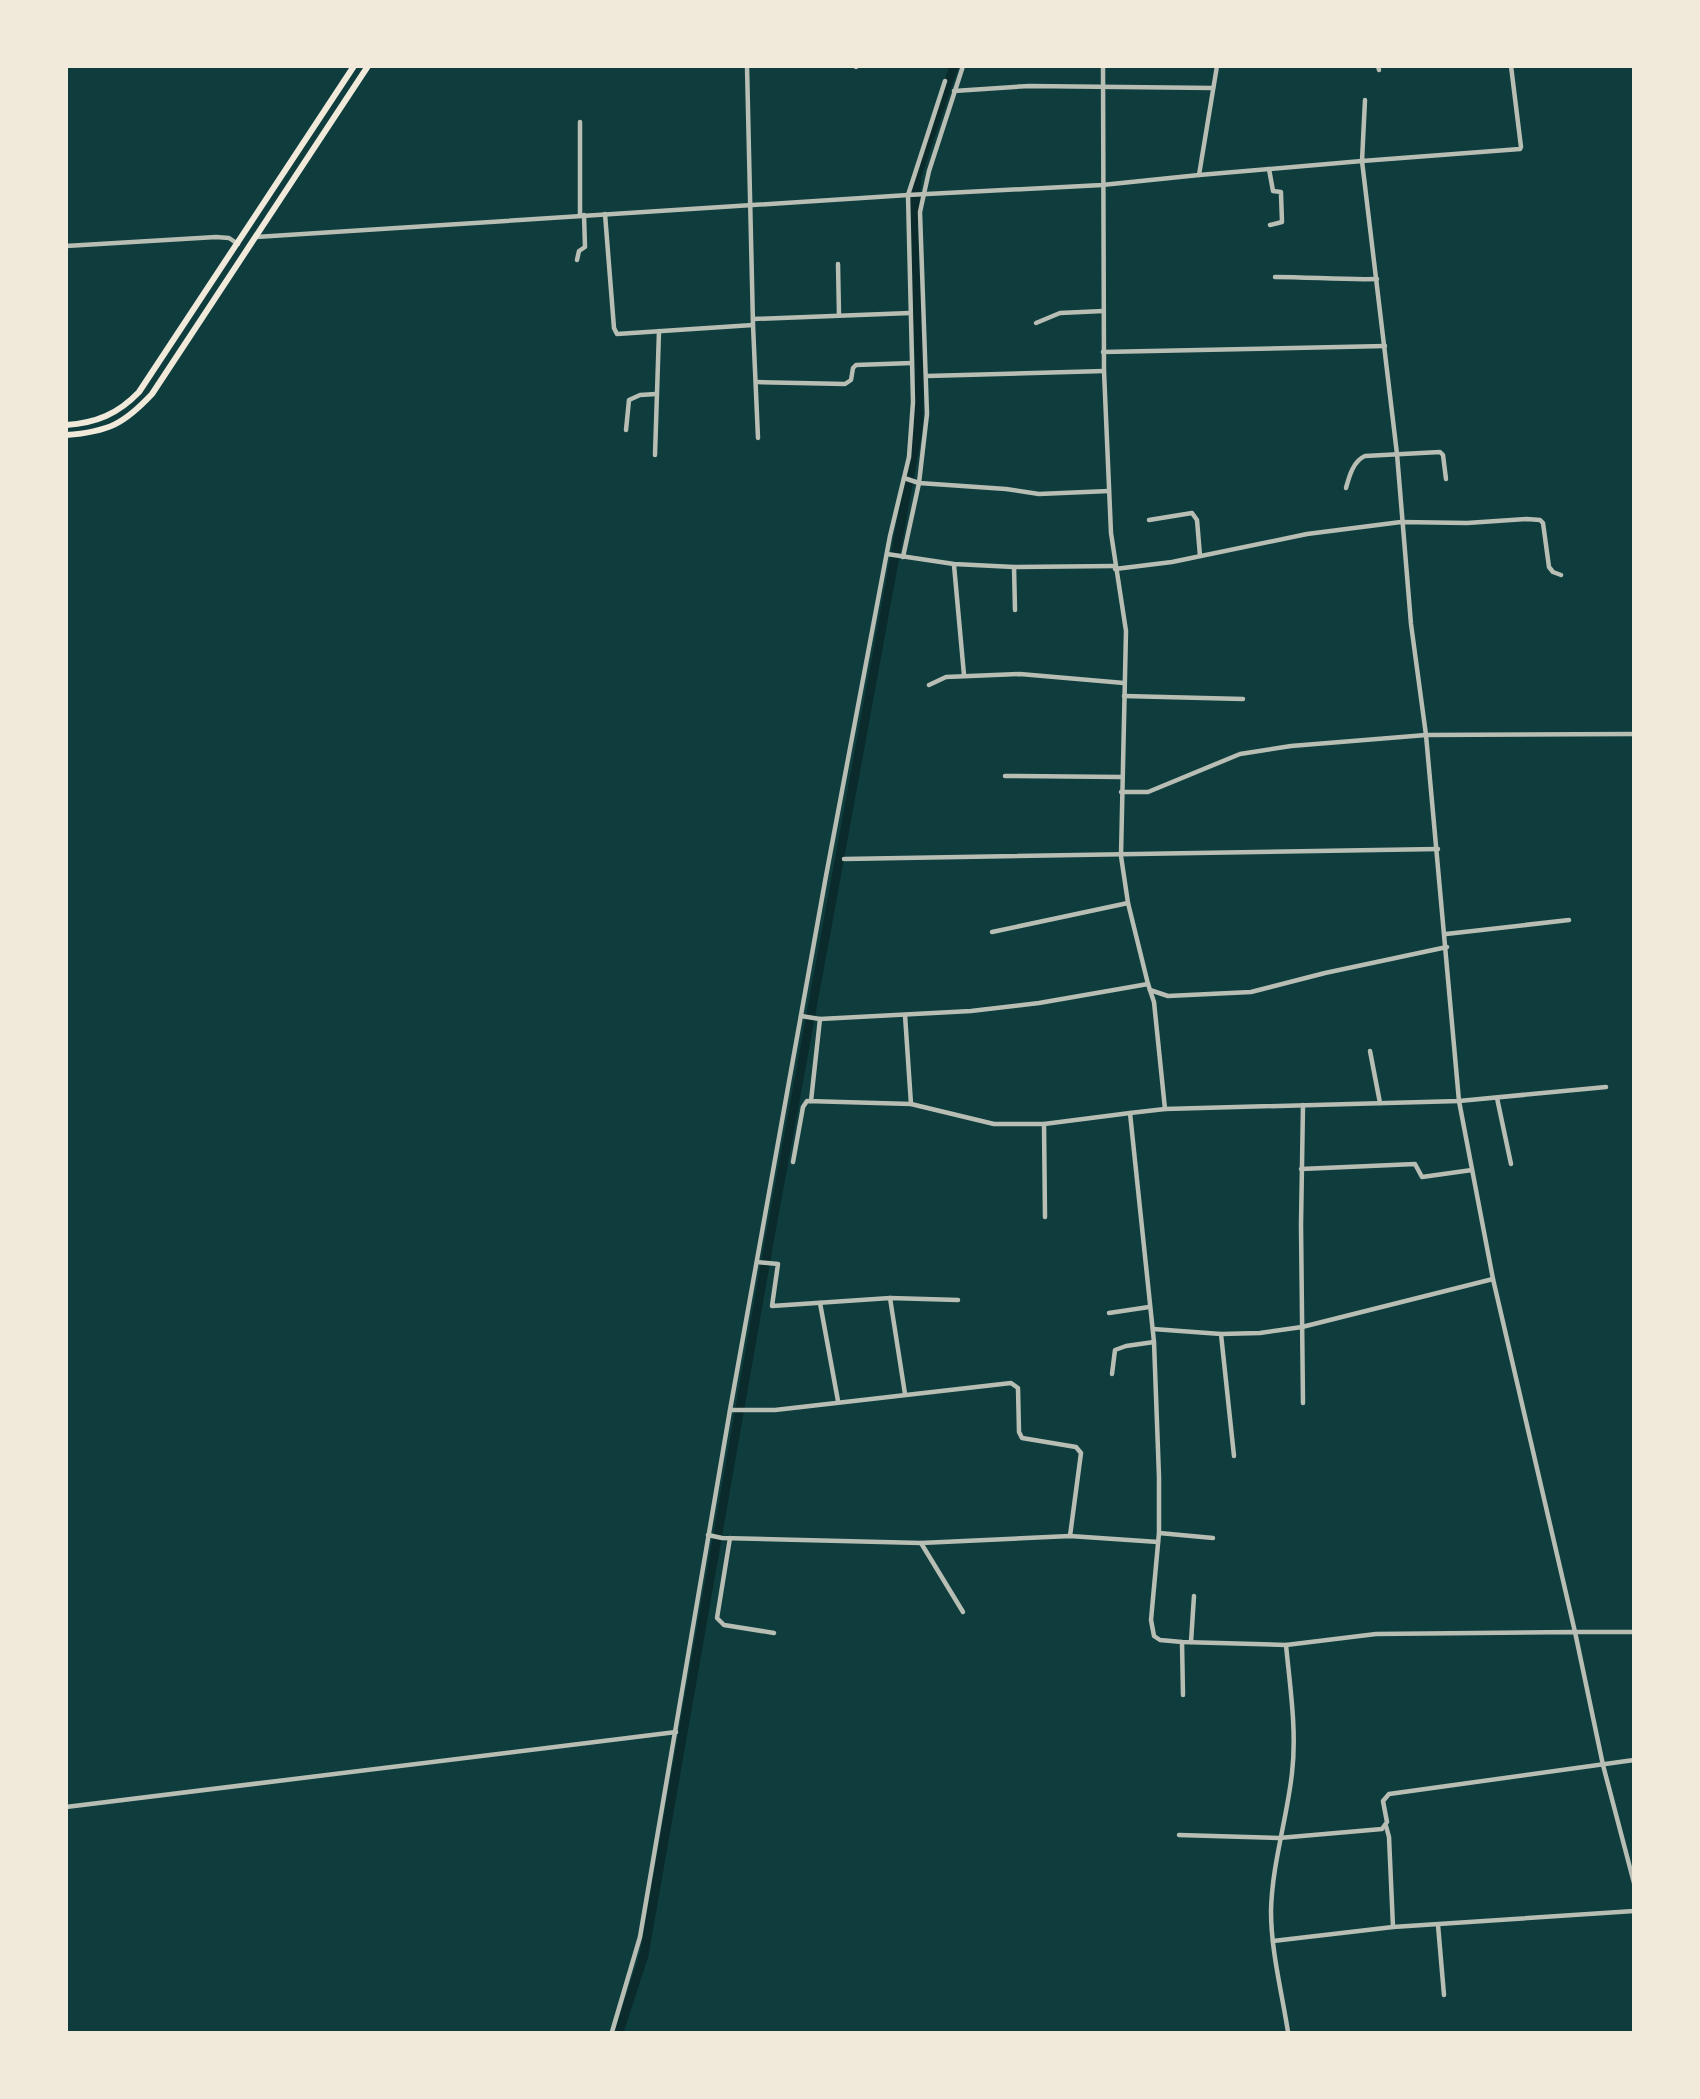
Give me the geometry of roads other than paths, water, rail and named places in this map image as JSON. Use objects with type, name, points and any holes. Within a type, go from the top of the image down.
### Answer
[{"type":"main road","points":[[66,425],[111,415],[125,407],[139,392],[354,66]]},
{"type":"main road","points":[[66,435],[116,425],[133,415],[152,394],[368,66]]},
{"type":"main road","points":[[323,114],[333,119]]},
{"type":"street","points":[[747,66],[758,438]]},
{"type":"street","points":[[901,557],[926,432],[927,376],[922,314],[920,212],[922,195],[963,66]]},
{"type":"street","points":[[1104,66],[1103,352],[1115,567],[1126,631],[1121,856],[1128,902],[1154,1002],[1165,1110]]},
{"type":"street","points":[[1199,175],[1217,66]]},
{"type":"street","points":[[256,237],[1102,185],[1520,149],[1511,66]]},
{"type":"street","points":[[612,2032],[640,1937],[802,1016],[888,555],[905,478],[912,434],[910,195],[945,81]]},
{"type":"street","points":[[954,91],[1029,86],[1213,88]]},
{"type":"street","points":[[1365,100],[1362,161],[1397,454],[1411,624],[1438,849],[1459,1101],[1493,1279],[1576,1632],[1603,1765],[1633,1883]]},
{"type":"street","points":[[577,260],[579,251],[585,247],[580,122]]},
{"type":"street","points":[[1269,169],[1273,191],[1281,192],[1282,222],[1270,225]]},
{"type":"street","points":[[604,214],[615,332],[620,335],[839,315],[910,313]]},
{"type":"street","points":[[66,246],[216,237],[229,238],[238,244]]},
{"type":"street","points":[[838,264],[839,315]]},
{"type":"street","points":[[1276,277],[1377,279]]},
{"type":"street","points":[[1036,323],[1060,313],[1103,311]]},
{"type":"street","points":[[655,454],[659,331]]},
{"type":"street","points":[[1103,352],[1385,346]]},
{"type":"street","points":[[756,382],[845,384],[851,380],[856,365],[912,363]]},
{"type":"street","points":[[927,376],[1104,371]]},
{"type":"street","points":[[626,430],[629,400],[640,395],[656,394]]},
{"type":"street","points":[[1346,488],[1349,476],[1360,458],[1397,454],[1440,452],[1444,460],[1446,479]]},
{"type":"street","points":[[905,478],[917,482],[1039,494],[1109,491]]},
{"type":"street","points":[[1149,520],[1192,513],[1197,520],[1200,556]]},
{"type":"street","points":[[888,555],[954,565],[1115,567],[1200,556],[1307,534],[1401,522],[1540,520],[1544,529],[1549,567],[1561,575]]},
{"type":"street","points":[[954,565],[964,675]]},
{"type":"street","points":[[1014,567],[1015,610]]},
{"type":"street","points":[[929,685],[946,677],[964,675],[1041,675],[1124,683]]},
{"type":"street","points":[[1124,696],[1243,699]]},
{"type":"street","points":[[1121,792],[1148,792],[1240,754],[1291,746],[1426,735],[1633,734]]},
{"type":"street","points":[[1005,776],[1121,777]]},
{"type":"street","points":[[844,859],[1438,849]]},
{"type":"street","points":[[992,932],[1128,902]]},
{"type":"street","points":[[1446,934],[1569,920]]},
{"type":"street","points":[[1154,1002],[1168,996],[1251,992],[1447,947]]},
{"type":"street","points":[[802,1016],[818,1019],[905,1015],[1039,1003],[1148,984]]},
{"type":"street","points":[[1150,990],[1168,996]]},
{"type":"street","points":[[905,1015],[911,1104]]},
{"type":"street","points":[[811,1101],[818,1019]]},
{"type":"street","points":[[1370,1051],[1380,1103]]},
{"type":"street","points":[[793,1162],[803,1107],[806,1102],[811,1101],[911,1104],[994,1124],[1044,1124],[1165,1110],[1459,1101],[1606,1087]]},
{"type":"street","points":[[1497,1098],[1511,1164]]},
{"type":"street","points":[[1303,1105],[1303,1403]]},
{"type":"street","points":[[1130,1113],[1154,1342],[1159,1533],[1152,1632],[1160,1640],[1286,1645],[1376,1634],[1633,1632]]},
{"type":"street","points":[[1044,1124],[1045,1217]]},
{"type":"street","points":[[1301,1169],[1415,1164],[1422,1177],[1472,1170]]},
{"type":"street","points":[[760,1262],[777,1263],[771,1306],[890,1298],[958,1300]]},
{"type":"street","points":[[1153,1329],[1221,1334],[1260,1333],[1302,1327],[1493,1279]]},
{"type":"street","points":[[890,1298],[905,1394]]},
{"type":"street","points":[[820,1303],[838,1401]]},
{"type":"street","points":[[1109,1313],[1149,1307]]},
{"type":"street","points":[[1221,1334],[1234,1456]]},
{"type":"street","points":[[1112,1374],[1115,1350],[1154,1342]]},
{"type":"street","points":[[732,1411],[1015,1384],[1018,1388],[1018,1432],[1022,1438],[1076,1447],[1081,1453],[1070,1536]]},
{"type":"street","points":[[1159,1533],[1213,1538]]},
{"type":"street","points":[[710,1535],[722,1538],[921,1543],[1070,1536],[1158,1542]]},
{"type":"street","points":[[730,1538],[717,1618],[724,1625],[774,1633]]},
{"type":"street","points":[[921,1543],[963,1612]]},
{"type":"street","points":[[1191,1642],[1194,1596]]},
{"type":"street","points":[[1182,1642],[1183,1695]]},
{"type":"street","points":[[1286,1645],[1294,1741],[1292,1774],[1279,1838],[1271,1906],[1273,1941],[1288,2032]]},
{"type":"street","points":[[66,1807],[676,1732]]},
{"type":"street","points":[[1393,1927],[1389,1838],[1382,1801],[1388,1794],[1633,1760]]},
{"type":"street","points":[[1179,1835],[1279,1838],[1381,1829],[1386,1825]]},
{"type":"street","points":[[1273,1941],[1393,1927],[1633,1911]]},
{"type":"street","points":[[1438,1925],[1444,1995]]},
{"type":"waterway","points":[[619,2032],[644,1955],[768,1248],[918,431],[920,369],[913,224],[917,176],[954,66]]}]
